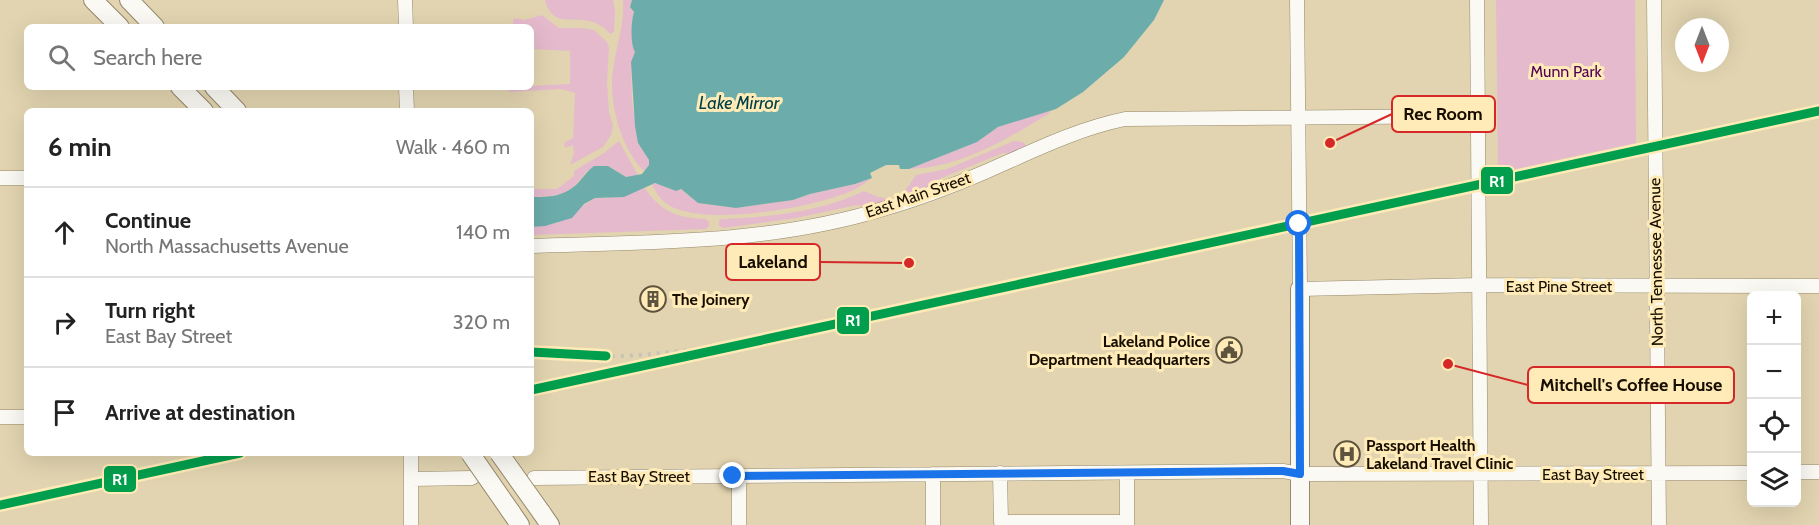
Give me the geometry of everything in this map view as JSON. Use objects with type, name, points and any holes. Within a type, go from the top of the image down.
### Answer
[{"type":"main road","points":[[93,0],[117,24]]},
{"type":"main road","points":[[129,0],[146,15]]},
{"type":"main road","points":[[183,90],[201,108]]},
{"type":"main road","points":[[217,90],[234,108]]},
{"type":"main road","points":[[1300,289],[1300,525]]},
{"type":"main road","points":[[472,456],[516,519]]},
{"type":"main road","points":[[501,456],[546,518]]},
{"type":"street","points":[[405,0],[406,24]]},
{"type":"street","points":[[1297,0],[1300,289]]},
{"type":"street","points":[[1477,0],[1481,525]]},
{"type":"street","name":"North Tennessee Avenue","points":[[1654,0],[1659,525]]},
{"type":"street","points":[[406,90],[407,108]]},
{"type":"street","name":"East Main Street","points":[[534,246],[724,239],[772,233],[881,210],[938,191],[1071,134],[1099,124],[1125,119],[1479,116]]},
{"type":"street","points":[[0,178],[24,178]]},
{"type":"street","name":"East Pine Street","points":[[1300,289],[1480,285],[1819,286]]},
{"type":"street","points":[[0,417],[24,417]]},
{"type":"street","points":[[411,456],[411,525]]},
{"type":"street","name":"East Bay Street","points":[[534,478],[1283,471],[1300,474],[1747,473]]},
{"type":"street","points":[[1801,472],[1819,472]]},
{"type":"street","points":[[1000,473],[1000,522],[1127,523],[1127,473]]},
{"type":"street","points":[[933,474],[933,525]]},
{"type":"street","points":[[739,476],[740,525]]},
{"type":"street","points":[[411,479],[472,478]]},
{"type":"green space","points":[[545,0],[613,0],[614,32],[610,34],[601,26],[589,21],[557,17],[552,14]]},
{"type":"green space","points":[[623,0],[632,0],[630,7],[634,12],[632,43],[635,52],[631,62],[632,101],[638,143],[649,160],[649,165],[644,171],[636,162],[623,138],[612,96],[613,70],[622,26]]},
{"type":"green space","name":"Munn Park","points":[[1496,0],[1635,0],[1636,143],[1498,173]]},
{"type":"green space","points":[[542,15],[559,28],[594,30],[607,42],[609,48],[607,82],[609,112],[613,125],[611,135],[603,147],[570,165],[574,153],[573,145],[565,148],[564,143],[573,138],[575,93],[561,89],[509,92],[509,90],[534,90],[534,86],[570,84],[570,51],[534,49],[534,24],[513,24],[514,18],[524,20]]},
{"type":"green space","points":[[1052,110],[999,143],[981,151],[946,164],[909,169],[977,142],[998,127]]},
{"type":"green space","points":[[619,141],[638,175],[626,177],[608,166],[588,170],[575,185],[564,193],[534,197],[534,189],[557,189],[574,176],[574,171]]},
{"type":"green space","points":[[1014,141],[1023,142],[1027,147],[1012,154],[1003,153],[929,183],[929,187],[898,197],[916,175],[947,169]]},
{"type":"green space","points":[[872,178],[852,191],[811,204],[763,212],[715,215],[677,209],[662,200],[652,184],[658,183],[670,189],[680,189],[698,203],[736,208],[793,200]]},
{"type":"green space","points":[[644,187],[663,208],[678,215],[706,219],[709,226],[706,229],[534,235],[534,227],[557,223],[595,198],[608,198]]},
{"type":"green space","points":[[864,191],[891,199],[865,207],[857,205],[796,218],[724,228],[719,226],[721,219],[794,212],[831,204]]},
{"type":"water","name":"Lake Mirror","points":[[632,0],[1164,0],[1154,20],[1124,57],[1083,92],[1056,109],[998,127],[977,142],[909,169],[900,169],[899,165],[886,165],[870,173],[872,178],[855,184],[793,200],[736,208],[698,203],[681,189],[676,191],[655,183],[624,197],[595,198],[584,204],[572,218],[534,227],[534,197],[566,192],[594,166],[608,166],[626,177],[642,174],[649,165],[649,160],[638,143],[635,126],[631,62],[635,52],[632,38],[634,12],[630,7]]},
{"type":"railway","points":[[534,352],[592,357],[622,356],[683,351],[774,337]]},
{"type":"transit line","name":"R1","points":[[534,389],[1819,111]]},
{"type":"transit line","name":"R1","points":[[534,352],[606,356]]},
{"type":"transit line","name":"R1","points":[[0,505],[226,456]]},
{"type":"place","name":"Rec Room","points":[[1330,143]]},
{"type":"place","name":"Lakeland","points":[[909,263]]},
{"type":"place","name":"The Joinery","points":[[653,299]]},
{"type":"place","name":"Lakeland Police Department Headquarters","points":[[1229,350]]},
{"type":"place","name":"Mitchell's Coffee House","points":[[1448,364]]},
{"type":"place","name":"Passport Health Lakeland Travel Clinic","points":[[1347,454]]},
{"type":"route","points":[[733,476],[1283,471],[1300,474],[1299,224]]}]
